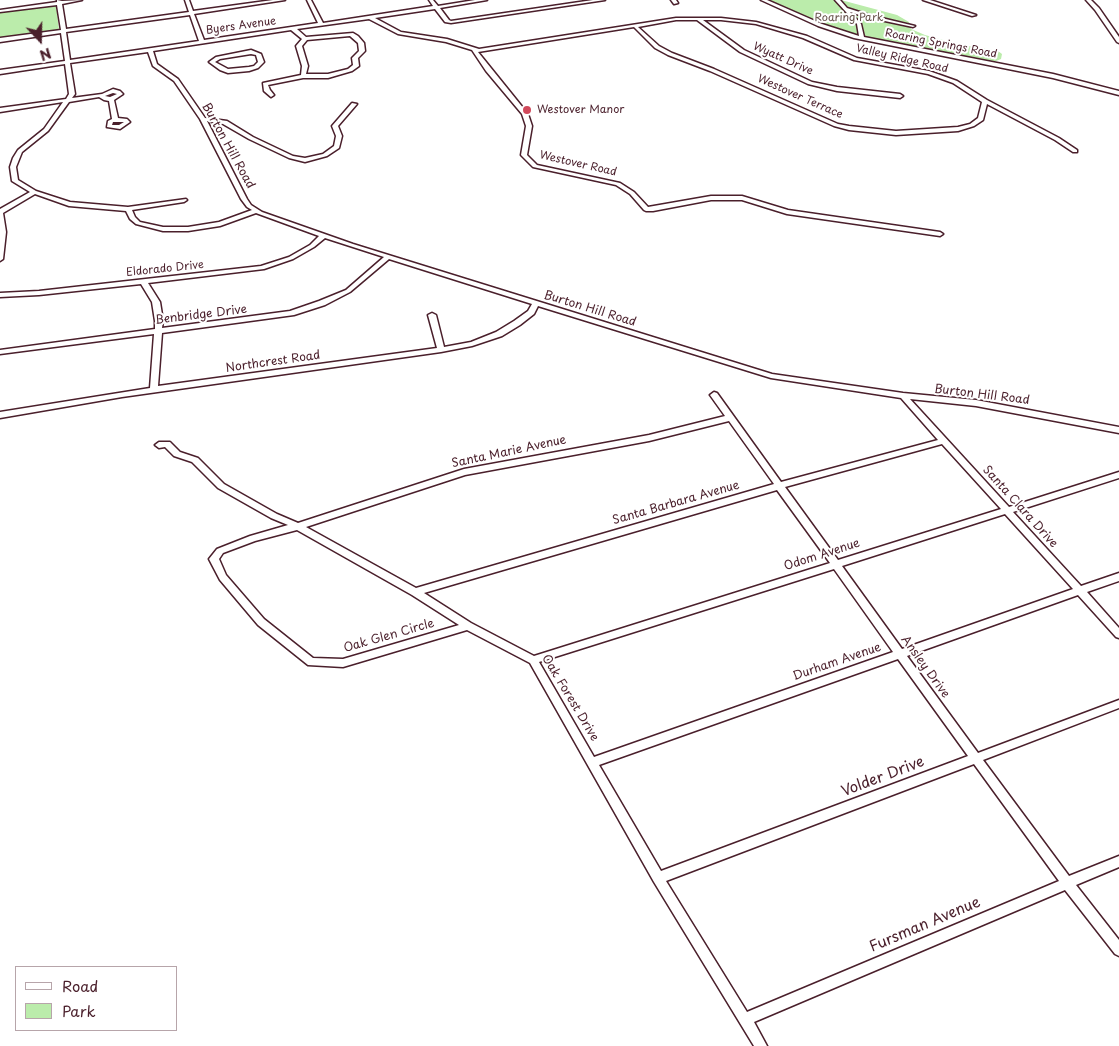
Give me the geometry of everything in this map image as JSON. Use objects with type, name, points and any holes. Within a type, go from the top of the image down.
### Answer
[{"type":"street","points":[[0,11],[60,1],[80,0]]},
{"type":"street","points":[[187,0],[202,42]]},
{"type":"street","points":[[0,40],[283,0]]},
{"type":"street","points":[[309,0],[322,24]]},
{"type":"street","points":[[431,0],[447,21],[454,22],[603,0]]},
{"type":"street","name":"Byers Avenue","points":[[0,72],[485,0]]},
{"type":"street","name":"Roaring Springs Road","points":[[763,0],[820,25],[862,38],[1053,76],[1119,93]]},
{"type":"street","points":[[837,0],[859,24],[862,38]]},
{"type":"street","points":[[925,0],[974,15]]},
{"type":"street","points":[[1088,0],[1097,9],[1119,41]]},
{"type":"street","points":[[60,1],[72,94],[50,126],[20,151],[13,167],[15,181],[34,192],[69,204],[128,210],[184,200]]},
{"type":"street","points":[[847,9],[868,16],[913,26]]},
{"type":"street","points":[[370,17],[400,32],[447,41],[474,50]]},
{"type":"street","name":"Valley Ridge Road","points":[[474,50],[489,51],[676,19],[730,19],[770,26],[805,38],[851,58],[929,73],[955,82],[1075,151]]},
{"type":"street","name":"Wyatt Drive","points":[[698,19],[742,51],[810,83],[837,89],[900,96]]},
{"type":"street","name":"Westover Terrace","points":[[635,26],[656,47],[670,54],[712,70],[836,125],[849,128],[896,132],[937,132],[958,129],[972,125],[981,119],[986,101]]},
{"type":"street","points":[[292,28],[305,39]]},
{"type":"street","points":[[271,95],[267,91],[265,84],[302,76],[311,77],[311,81],[319,82],[326,80],[328,76],[350,70],[356,66],[355,58],[362,51],[361,43],[351,34],[305,39],[299,46],[305,66],[302,76]]},
{"type":"street","points":[[223,39],[228,56]]},
{"type":"street","name":"Burton Hill Road","points":[[150,50],[155,65],[176,80],[204,119],[244,199],[256,211],[388,257],[770,376],[903,396],[976,403],[1119,430]]},
{"type":"street","name":"Westover Road","points":[[474,50],[488,70],[525,114],[529,126],[524,155],[535,166],[618,184],[632,192],[646,209],[711,198],[742,198],[787,212],[940,234]]},
{"type":"street","points":[[255,52],[258,54],[261,62],[256,67],[249,69],[228,71],[212,62],[228,56],[255,52]]},
{"type":"street","points":[[0,110],[113,91],[120,94],[117,97],[106,99],[102,97],[103,94]]},
{"type":"street","points":[[0,106],[59,96],[67,99]]},
{"type":"street","points":[[111,99],[115,120]]},
{"type":"street","points":[[204,119],[226,122],[251,138],[291,157],[305,160],[325,155],[337,147],[338,136],[336,126],[354,104]]},
{"type":"street","points":[[0,259],[3,232],[0,212],[34,192]]},
{"type":"street","points":[[128,210],[132,218],[145,225],[179,229],[220,224],[256,211]]},
{"type":"street","name":"Eldorado Drive","points":[[0,295],[144,282],[272,266],[300,253],[324,235]]},
{"type":"street","name":"Benbridge Drive","points":[[0,352],[277,316],[314,306],[348,291],[388,257]]},
{"type":"street","points":[[144,282],[156,302],[159,321],[154,389]]},
{"type":"street","name":"Northcrest Road","points":[[0,415],[154,389],[441,350],[483,341],[499,334],[525,317],[536,303]]},
{"type":"street","points":[[432,315],[441,350]]},
{"type":"street","name":"Ansley Drive","points":[[714,395],[1067,883],[1119,950]]},
{"type":"street","name":"Santa Clara Drive","points":[[903,396],[1119,634]]},
{"type":"street","name":"Santa Marie Avenue","points":[[298,526],[371,500],[464,472],[649,438],[730,418]]},
{"type":"street","name":"Santa Barbara Avenue","points":[[415,592],[779,486],[944,441]]},
{"type":"street","name":"Oak Forest Drive","points":[[159,445],[166,444],[177,454],[195,460],[221,486],[274,516],[298,526],[415,592],[468,626],[533,660],[658,878],[761,1046]]},
{"type":"street","name":"Odom Avenue","points":[[533,660],[1119,475]]},
{"type":"street","name":"Oak Glen Circle","points":[[298,526],[253,538],[220,551],[214,559],[223,576],[260,622],[311,662],[343,663],[468,626]]},
{"type":"street","name":"Durham Avenue","points":[[592,762],[1119,577]]},
{"type":"street","name":"Volder Drive","points":[[658,878],[1119,704]]},
{"type":"street","name":"Fursman Avenue","points":[[744,1020],[1119,861]]},
{"type":"green space","name":"Roaring Park","points":[[768,0],[841,0],[897,15],[909,22],[911,29],[925,35],[957,44],[998,51],[1002,54],[1001,59],[991,63],[856,35],[815,21]]},
{"type":"green space","points":[[56,5],[59,30],[0,38],[0,12]]},
{"type":"place","name":"Westover Manor","points":[[527,110]]}]
